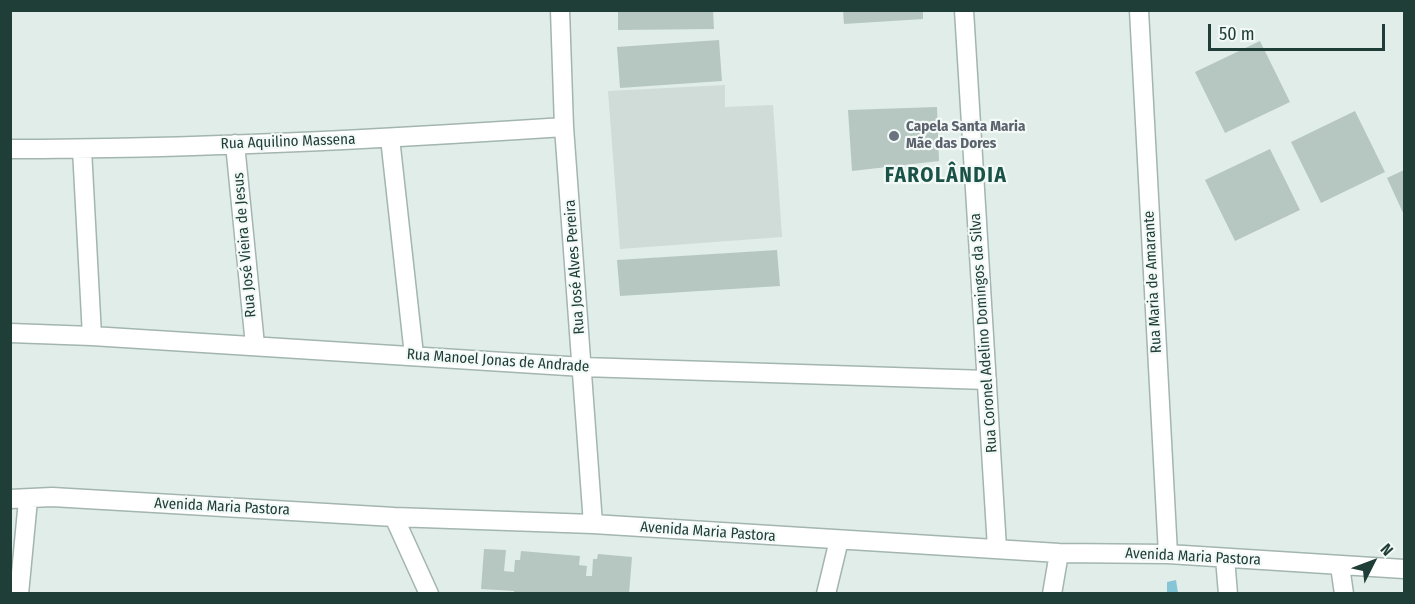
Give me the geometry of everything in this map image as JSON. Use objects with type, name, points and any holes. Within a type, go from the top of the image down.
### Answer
[{"type":"street","name":"Rua José Alves Pereira","points":[[560,10],[564,126],[593,524]]},
{"type":"street","name":"Rua Coronel Adelino Domingos da Silva","points":[[964,10],[997,548]]},
{"type":"street","name":"Rua Maria de Amarante","points":[[1139,10],[1168,554]]},
{"type":"street","name":"Rua Aquilino Massena","points":[[10,149],[82,149],[390,138],[564,126]]},
{"type":"street","points":[[390,138],[414,355]]},
{"type":"street","name":"Rua José Vieira de Jesus","points":[[235,144],[255,345]]},
{"type":"street","points":[[82,149],[92,336]]},
{"type":"street","name":"Rua Manoel Jonas de Andrade","points":[[10,333],[255,345],[583,367],[987,380]]},
{"type":"street","name":"Avenida Maria Pastora","points":[[19,499],[52,497],[394,517],[593,524],[1059,553],[1168,554],[1404,569]]},
{"type":"street","points":[[19,499],[19,594]]},
{"type":"street","points":[[394,517],[429,594]]},
{"type":"street","points":[[826,594],[839,540]]},
{"type":"street","points":[[1052,594],[1059,553]]},
{"type":"street","points":[[1225,558],[1228,594]]},
{"type":"street","points":[[1340,566],[1344,594]]},
{"type":"shaded area","points":[[725,85],[725,107],[773,105],[782,237],[620,249],[608,91]]},
{"type":"water","points":[[1176,580],[1178,593],[1167,593],[1167,582]]},
{"type":"building","points":[[618,10],[713,10],[714,29],[618,30]]},
{"type":"building","points":[[843,10],[923,10],[923,19],[844,24]]},
{"type":"building","points":[[719,40],[722,81],[620,88],[617,47]]},
{"type":"building","points":[[1260,41],[1290,102],[1225,133],[1195,72]]},
{"type":"building","name":"Capela Santa Maria Mãe das Dores","points":[[937,107],[939,161],[852,171],[848,110]]},
{"type":"building","points":[[1355,111],[1385,172],[1321,203],[1291,142]]},
{"type":"building","points":[[1270,149],[1300,210],[1235,241],[1205,180]]},
{"type":"building","points":[[1404,170],[1404,215],[1387,178]]},
{"type":"building","points":[[777,250],[780,286],[620,296],[617,260]]},
{"type":"building","points":[[484,549],[506,550],[504,571],[514,572],[515,560],[520,560],[521,551],[580,556],[579,565],[587,566],[586,576],[592,576],[593,559],[597,559],[598,554],[632,557],[629,594],[514,594],[514,591],[481,589]]},
{"type":"place","name":"Capela Santa Maria Mãe das Dores","points":[[894,136]]},
{"type":"district","name":"FAROLÂNDIA","points":[[946,176]]}]
